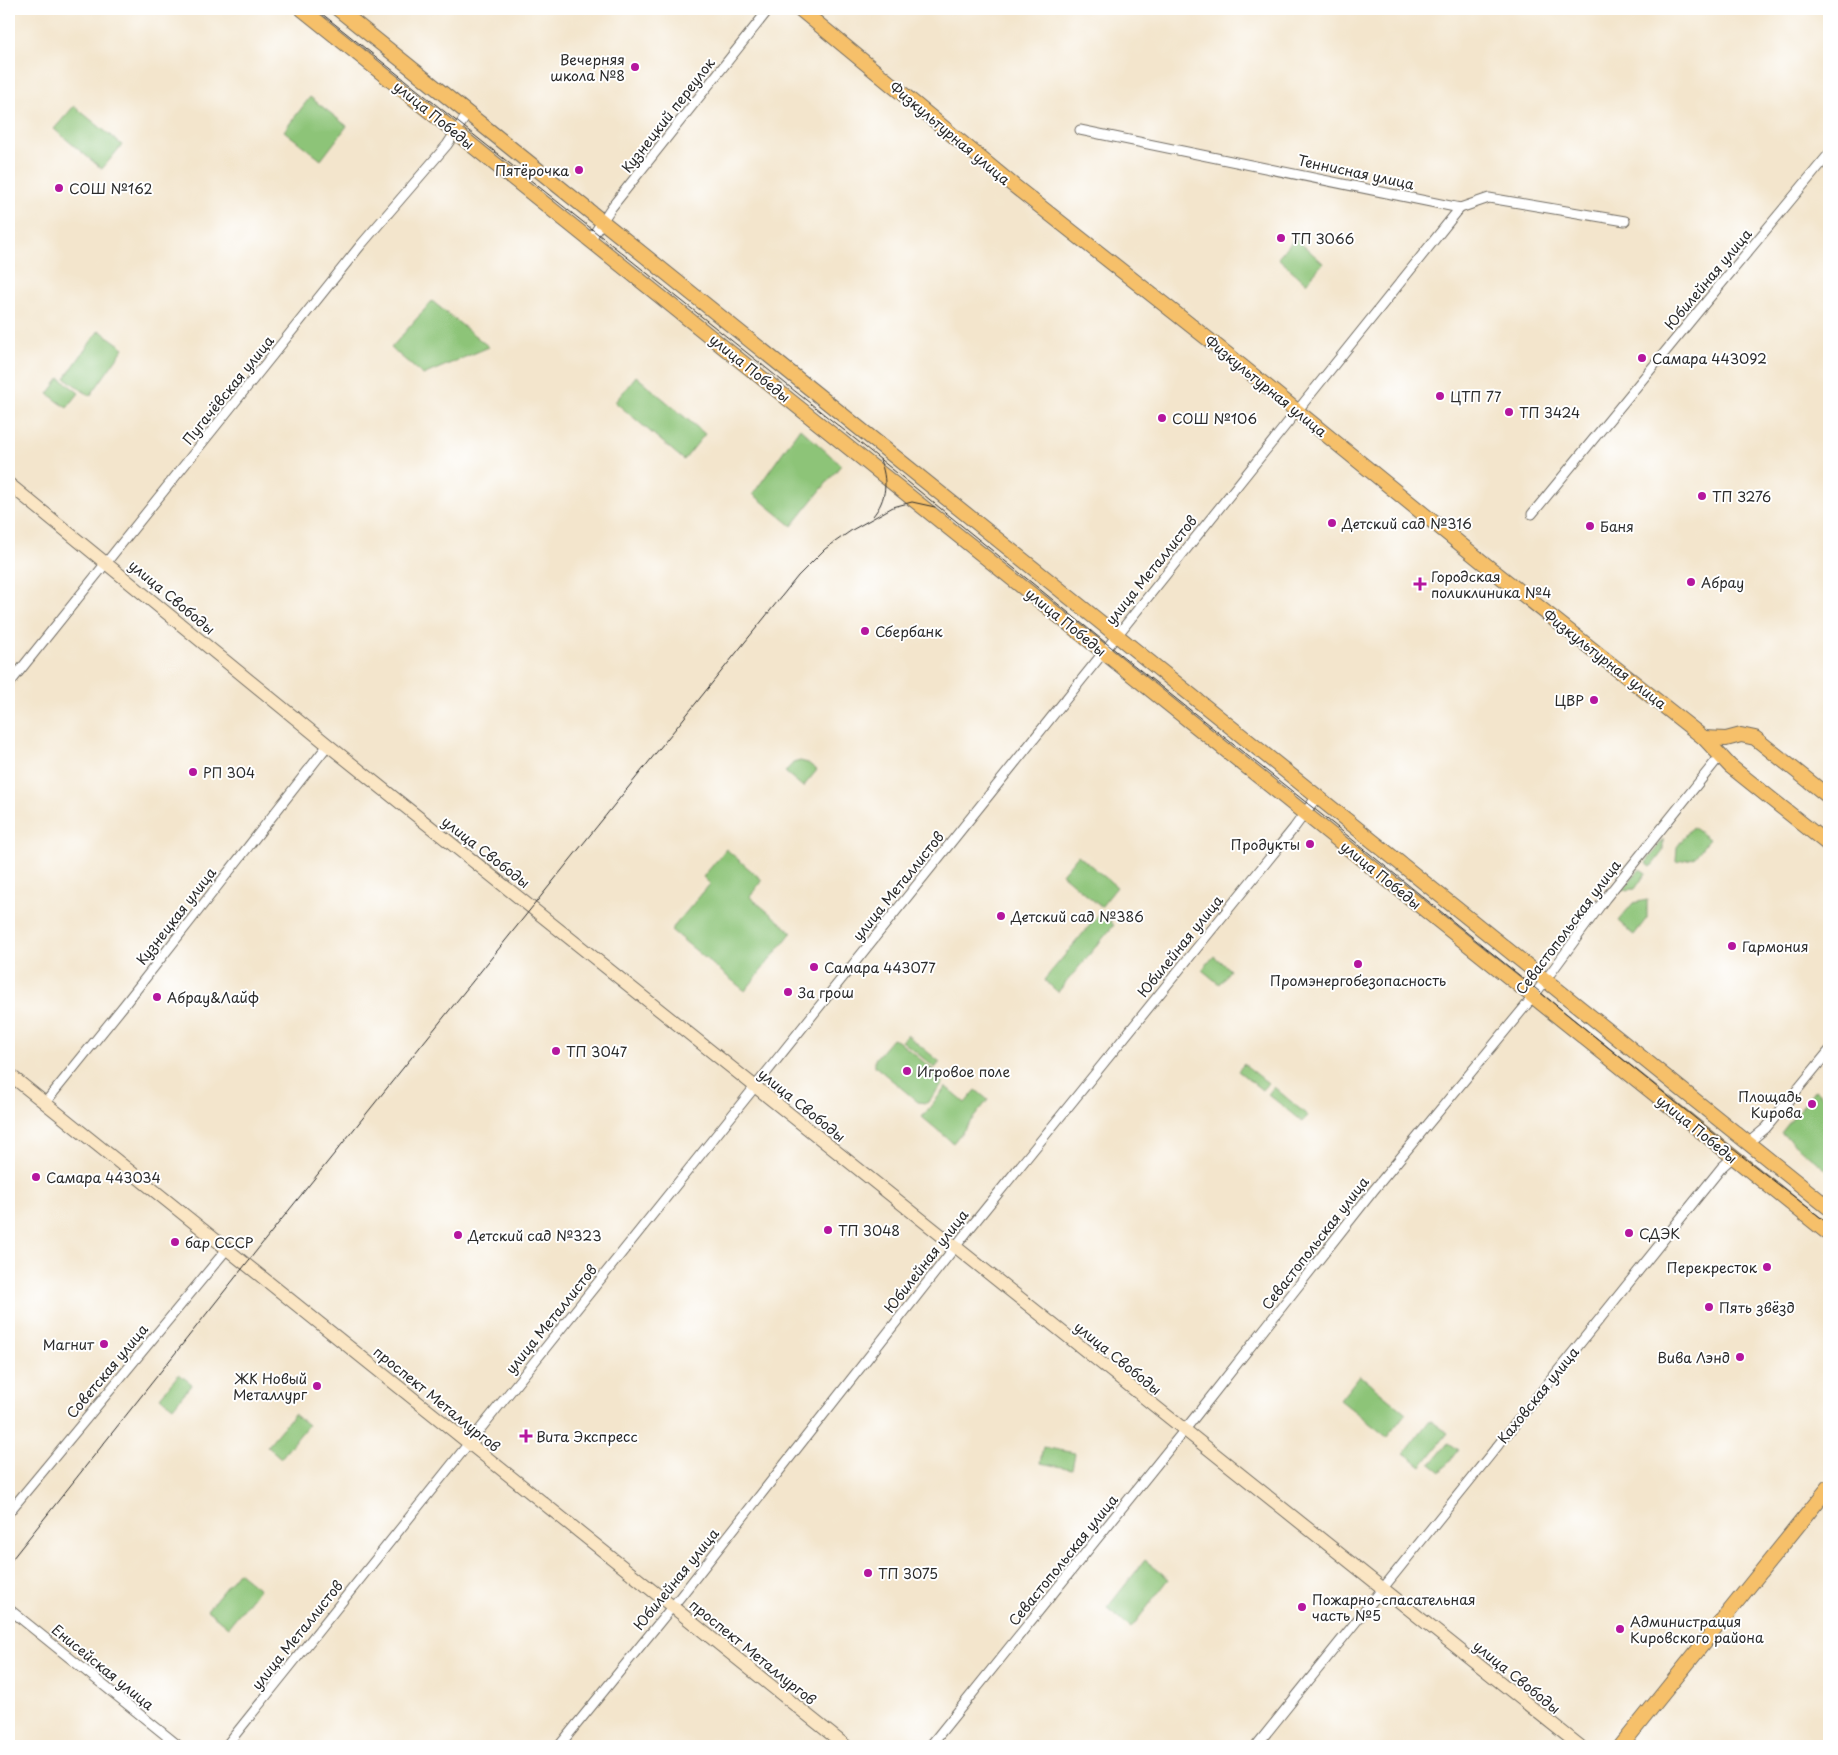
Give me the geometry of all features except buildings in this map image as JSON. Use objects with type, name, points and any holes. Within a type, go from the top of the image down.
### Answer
[{"type":"main road","name":"улица Победы","points":[[302,9],[1829,1234]]},
{"type":"main road","name":"улица Победы","points":[[338,9],[1116,636],[1318,795],[1829,1208]]},
{"type":"main road","name":"Физкультурная улица","points":[[800,9],[1013,184],[1704,738],[1725,761],[1829,846]]},
{"type":"main road","points":[[1704,738],[1720,739],[1741,735],[1755,738],[1829,797]]},
{"type":"main road","points":[[1725,761],[1728,757],[1727,748],[1730,741],[1735,737]]},
{"type":"main road","name":"Каховская улица","points":[[1733,1157],[1748,1143]]},
{"type":"main road","points":[[1621,1746],[1829,1487]]},
{"type":"street","name":"Кузнецкий переулок","points":[[590,240],[602,221],[769,9]]},
{"type":"street","name":"Пугачёвская улица","points":[[9,684],[360,246],[447,145],[468,113]]},
{"type":"street","name":"Теннисная улица","points":[[1080,130],[1460,208]]},
{"type":"street","name":"Юбилейная улица","points":[[1532,514],[1706,302],[1828,159]]},
{"type":"street","points":[[1460,208],[1490,198],[1625,221]]},
{"type":"street","name":"улица Металлистов","points":[[226,1746],[1460,208]]},
{"type":"street","name":"улица Свободы","points":[[9,484],[328,746],[1580,1746]]},
{"type":"street","name":"Кузнецкая улица","points":[[45,1103],[328,746]]},
{"type":"street","name":"Севастопольская улица","points":[[930,1746],[1373,1191],[1533,997],[1605,899],[1725,761]]},
{"type":"street","name":"Юбилейная улица","points":[[559,1746],[672,1607],[955,1247],[1305,814],[1318,795]]},
{"type":"street","name":"Каховская улица","points":[[1748,1143],[1766,1128],[1829,1051]]},
{"type":"street","name":"проспект Металлургов","points":[[9,1074],[846,1746]]},
{"type":"street","name":"Каховская улица","points":[[1256,1746],[1612,1302],[1733,1157]]},
{"type":"street","name":"Советская улица","points":[[9,1512],[227,1249]]},
{"type":"street","name":"Енисейская улица","points":[[9,1609],[179,1746]]},
{"type":"green space","points":[[310,97],[347,126],[321,160],[284,131]]},
{"type":"green space","points":[[74,106],[122,145],[102,169],[54,129]]},
{"type":"green space","points":[[1295,238],[1323,263],[1306,283],[1278,258]]},
{"type":"green space","points":[[432,301],[489,347],[423,375],[391,348]]},
{"type":"green space","points":[[99,330],[124,348],[90,396],[65,378]]},
{"type":"green space","points":[[636,376],[705,434],[684,460],[615,402]]},
{"type":"green space","points":[[60,378],[79,393],[67,408],[48,394]]},
{"type":"green space","points":[[800,428],[841,465],[792,526],[753,494]]},
{"type":"green space","points":[[800,761],[808,763],[817,770],[803,787],[785,772],[793,763]]},
{"type":"green space","points":[[1692,827],[1709,839],[1694,858],[1676,862],[1677,847]]},
{"type":"green space","points":[[1663,839],[1663,851],[1651,867],[1646,863]]},
{"type":"green space","points":[[726,849],[762,880],[750,897],[792,932],[745,991],[671,930],[710,884],[703,877]]},
{"type":"green space","points":[[1078,855],[1117,887],[1101,907],[1062,874]]},
{"type":"green space","points":[[1640,869],[1646,873],[1635,889],[1623,890]]},
{"type":"green space","points":[[1647,900],[1647,918],[1634,935],[1618,921],[1633,903]]},
{"type":"green space","points":[[1100,913],[1114,925],[1058,992],[1044,980]]},
{"type":"green space","points":[[1214,956],[1230,970],[1219,984],[1202,970]]},
{"type":"green space","points":[[907,1035],[940,1062],[935,1068],[902,1041]]},
{"type":"green space","name":"Игровое поле","points":[[892,1039],[898,1041],[942,1077],[943,1084],[927,1103],[918,1102],[875,1066],[875,1059]]},
{"type":"green space","points":[[1244,1064],[1268,1083],[1262,1090],[1238,1071]]},
{"type":"green space","points":[[946,1087],[965,1103],[976,1090],[988,1100],[953,1143],[922,1117]]},
{"type":"green space","points":[[1274,1087],[1308,1116],[1302,1122],[1268,1094]]},
{"type":"green space","name":"Площадь Кирова","points":[[1815,1090],[1829,1101],[1829,1172],[1781,1133]]},
{"type":"green space","points":[[179,1374],[192,1384],[173,1407],[160,1397]]},
{"type":"green space","points":[[1360,1375],[1406,1413],[1387,1437],[1340,1400]]},
{"type":"green space","points":[[294,1414],[308,1425],[281,1458],[267,1446]]},
{"type":"green space","points":[[1430,1420],[1448,1433],[1422,1466],[1404,1453]]},
{"type":"green space","points":[[1448,1443],[1458,1450],[1441,1472],[1431,1464]]},
{"type":"green space","points":[[1043,1447],[1075,1453],[1072,1469],[1040,1463]]},
{"type":"green space","points":[[1145,1560],[1169,1579],[1131,1628],[1107,1608]]},
{"type":"green space","points":[[238,1572],[259,1589],[228,1627],[207,1610]]},
{"type":"tram line","points":[[316,9],[865,447],[1738,1153],[1829,1224]]},
{"type":"tram line","points":[[873,516],[878,510],[885,489],[883,467],[880,460]]},
{"type":"tram line","points":[[9,1563],[261,1245],[798,576],[825,549],[852,530],[893,507],[912,502],[935,507]]},
{"type":"place","name":"Вечерняя школа №8","points":[[635,67]]},
{"type":"place","name":"Пятёрочка","points":[[579,170]]},
{"type":"place","name":"СОШ №162","points":[[59,188]]},
{"type":"place","name":"ТП 3066","points":[[1281,238]]},
{"type":"place","name":"Самара 443092","points":[[1642,358]]},
{"type":"place","name":"ЦТП 77","points":[[1440,396]]},
{"type":"place","name":"ТП 3424","points":[[1509,412]]},
{"type":"place","name":"СОШ №106","points":[[1162,418]]},
{"type":"place","name":"ТП 3276","points":[[1702,496]]},
{"type":"place","name":"Детский сад №316","points":[[1332,523]]},
{"type":"place","name":"Баня","points":[[1590,526]]},
{"type":"place","name":"Абрау","points":[[1691,582]]},
{"type":"place","name":"Городская поликлиника №4","points":[[1420,584]]},
{"type":"place","name":"Сбербанк","points":[[865,631]]},
{"type":"place","name":"ЦВР","points":[[1594,700]]},
{"type":"place","name":"РП 304","points":[[193,772]]},
{"type":"place","name":"Продукты","points":[[1310,844]]},
{"type":"place","name":"Детский сад №386","points":[[1001,916]]},
{"type":"place","name":"Гармония","points":[[1732,946]]},
{"type":"place","name":"Промэнергобезопасность","points":[[1358,964]]},
{"type":"place","name":"Самара 443077","points":[[814,967]]},
{"type":"place","name":"За грош","points":[[788,992]]},
{"type":"place","name":"Абрау&Лайф","points":[[157,997]]},
{"type":"place","name":"ТП 3047","points":[[556,1051]]},
{"type":"place","name":"Игровое поле","points":[[907,1071]]},
{"type":"place","name":"Площадь Кирова","points":[[1812,1104]]},
{"type":"place","name":"Самара 443034","points":[[36,1177]]},
{"type":"place","name":"ТП 3048","points":[[828,1230]]},
{"type":"place","name":"СДЭК","points":[[1629,1233]]},
{"type":"place","name":"Детский сад №323","points":[[458,1235]]},
{"type":"place","name":"бар СССР","points":[[175,1242]]},
{"type":"place","name":"Перекресток","points":[[1767,1267]]},
{"type":"place","name":"Пять звёзд","points":[[1709,1307]]},
{"type":"place","name":"Магнит","points":[[104,1344]]},
{"type":"place","name":"Вива Лэнд","points":[[1740,1357]]},
{"type":"place","name":"ЖК Новый Металлург","points":[[317,1386]]},
{"type":"place","name":"Вита Экспресс","points":[[526,1436]]},
{"type":"place","name":"ТП 3075","points":[[868,1573]]},
{"type":"place","name":"Пожарно-спасательная часть №5","points":[[1302,1607]]},
{"type":"place","name":"Администрация Кировского района","points":[[1620,1629]]}]
